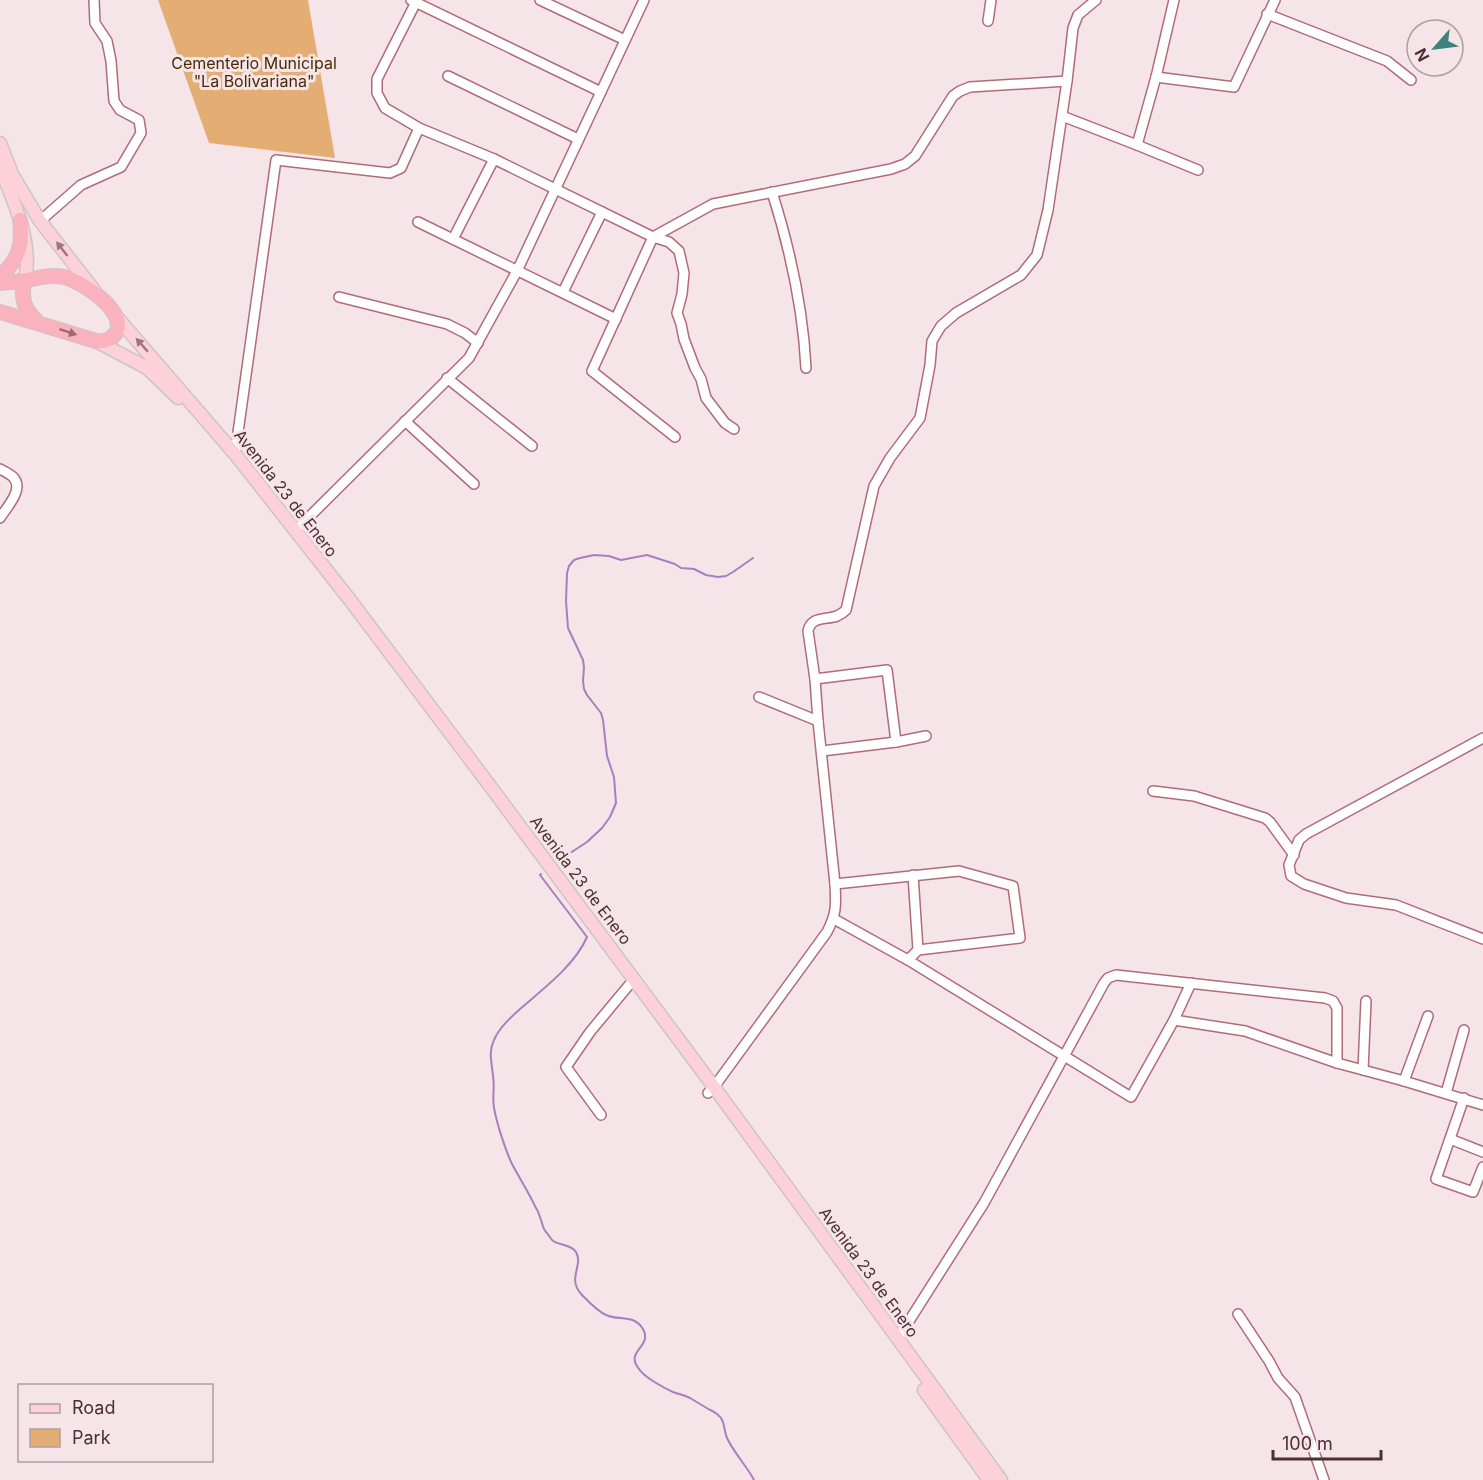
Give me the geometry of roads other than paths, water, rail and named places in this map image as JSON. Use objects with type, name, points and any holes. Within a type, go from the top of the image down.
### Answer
[{"type":"highway","points":[[0,278],[11,266],[19,252],[22,236],[20,220]]},
{"type":"highway","points":[[0,283],[38,277],[64,277],[82,284],[98,296],[115,315],[118,328],[115,335],[103,342],[0,312]]},
{"type":"highway","points":[[25,280],[24,304],[30,315],[39,323]]},
{"type":"main road","points":[[0,143],[12,174],[40,221],[98,296]]},
{"type":"main road","points":[[0,167],[26,242],[28,255],[25,280]]},
{"type":"main road","name":"Avenida 23 de Enero","points":[[115,315],[235,454],[476,767],[711,1090],[1000,1480]]},
{"type":"main road","name":"Avenida 23 de Enero","points":[[96,341],[147,368],[194,416],[231,460],[407,687],[629,985],[711,1090],[989,1480]]},
{"type":"street","points":[[40,221],[81,185],[121,167],[141,133],[139,120],[120,110],[114,101],[111,61],[107,41],[95,23],[94,0]]},
{"type":"street","points":[[540,0],[626,40]]},
{"type":"street","points":[[295,531],[469,358],[517,271],[644,0]]},
{"type":"street","points":[[988,21],[992,0]]},
{"type":"street","points":[[711,1090],[827,932],[834,919],[835,884],[809,626],[814,620],[839,615],[846,610],[874,486],[890,458],[920,418],[932,341],[941,326],[956,314],[1020,275],[1036,255],[1048,210],[1073,28],[1078,15],[1096,0]]},
{"type":"street","points":[[1137,145],[1174,0]]},
{"type":"street","points":[[1156,77],[1233,87],[1275,0]]},
{"type":"street","points":[[601,92],[414,1],[377,79],[377,93],[385,108],[419,128],[494,159],[653,237],[669,242],[679,251],[684,273],[677,313],[684,339],[701,378],[706,398],[724,423],[734,429]]},
{"type":"street","points":[[1267,14],[1387,61],[1412,80]]},
{"type":"street","points":[[448,76],[578,139]]},
{"type":"street","points":[[675,437],[592,371],[653,237],[713,204],[891,169],[905,164],[915,156],[953,96],[970,87],[1067,81]]},
{"type":"street","points":[[1062,117],[1198,170]]},
{"type":"street","points":[[235,454],[276,160],[390,173],[401,168],[419,128]]},
{"type":"street","points":[[453,239],[494,159]]},
{"type":"street","points":[[772,192],[781,220],[799,298],[805,337],[806,368]]},
{"type":"street","points":[[563,292],[602,212]]},
{"type":"street","points":[[418,222],[616,319]]},
{"type":"street","points":[[339,297],[447,324],[456,327],[478,343]]},
{"type":"street","points":[[447,378],[532,446]]},
{"type":"street","points":[[405,421],[474,484]]},
{"type":"street","points":[[0,469],[13,477],[17,486],[16,493],[0,518]]},
{"type":"street","points":[[815,679],[887,670],[896,742]]},
{"type":"street","points":[[759,697],[818,721]]},
{"type":"street","points":[[822,751],[926,736]]},
{"type":"street","points":[[1483,738],[1306,834],[1299,840],[1289,865],[1291,876],[1304,884],[1347,898],[1396,905],[1483,939]]},
{"type":"street","points":[[1153,790],[1194,796],[1265,818],[1294,855]]},
{"type":"street","points":[[835,884],[959,871],[1013,886],[1020,938],[918,950],[908,960]]},
{"type":"street","points":[[913,875],[918,950]]},
{"type":"street","points":[[834,919],[908,960],[1131,1097],[1174,1020],[1191,983]]},
{"type":"street","points":[[897,1340],[984,1203],[1108,978],[1116,975],[1326,998],[1333,1001],[1336,1008],[1337,1063]]},
{"type":"street","points":[[601,1115],[566,1067],[590,1032],[629,985]]},
{"type":"street","points":[[1363,1070],[1366,1001]]},
{"type":"street","points":[[1404,1081],[1428,1016]]},
{"type":"street","points":[[1174,1020],[1245,1031],[1337,1063],[1483,1105]]},
{"type":"street","points":[[1446,1093],[1464,1030]]},
{"type":"street","points":[[1464,1098],[1436,1179],[1473,1192],[1483,1167]]},
{"type":"street","points":[[1450,1139],[1483,1152]]},
{"type":"street","points":[[1238,1314],[1278,1378],[1295,1396],[1324,1480]]},
{"type":"waterway","points":[[561,859],[587,842],[602,828],[616,803],[614,777],[607,756],[603,720],[601,713],[584,689],[583,660],[568,628],[566,601],[569,566],[574,560],[594,555],[621,560],[647,555],[681,568],[694,569],[706,575],[718,577],[726,576],[753,558]]},
{"type":"waterway","points":[[541,874],[587,937],[567,967],[509,1020],[499,1031],[492,1044],[493,1104],[504,1144],[544,1229],[552,1240],[576,1252],[578,1257],[575,1278],[577,1289],[596,1309],[606,1315],[635,1321],[639,1324],[645,1335],[635,1358],[639,1369],[660,1385],[690,1398],[720,1417],[730,1443],[754,1480]]},
{"type":"park label","name":"Cementerio Municipal \"La Bolivariana\"","points":[[254,72]]}]
